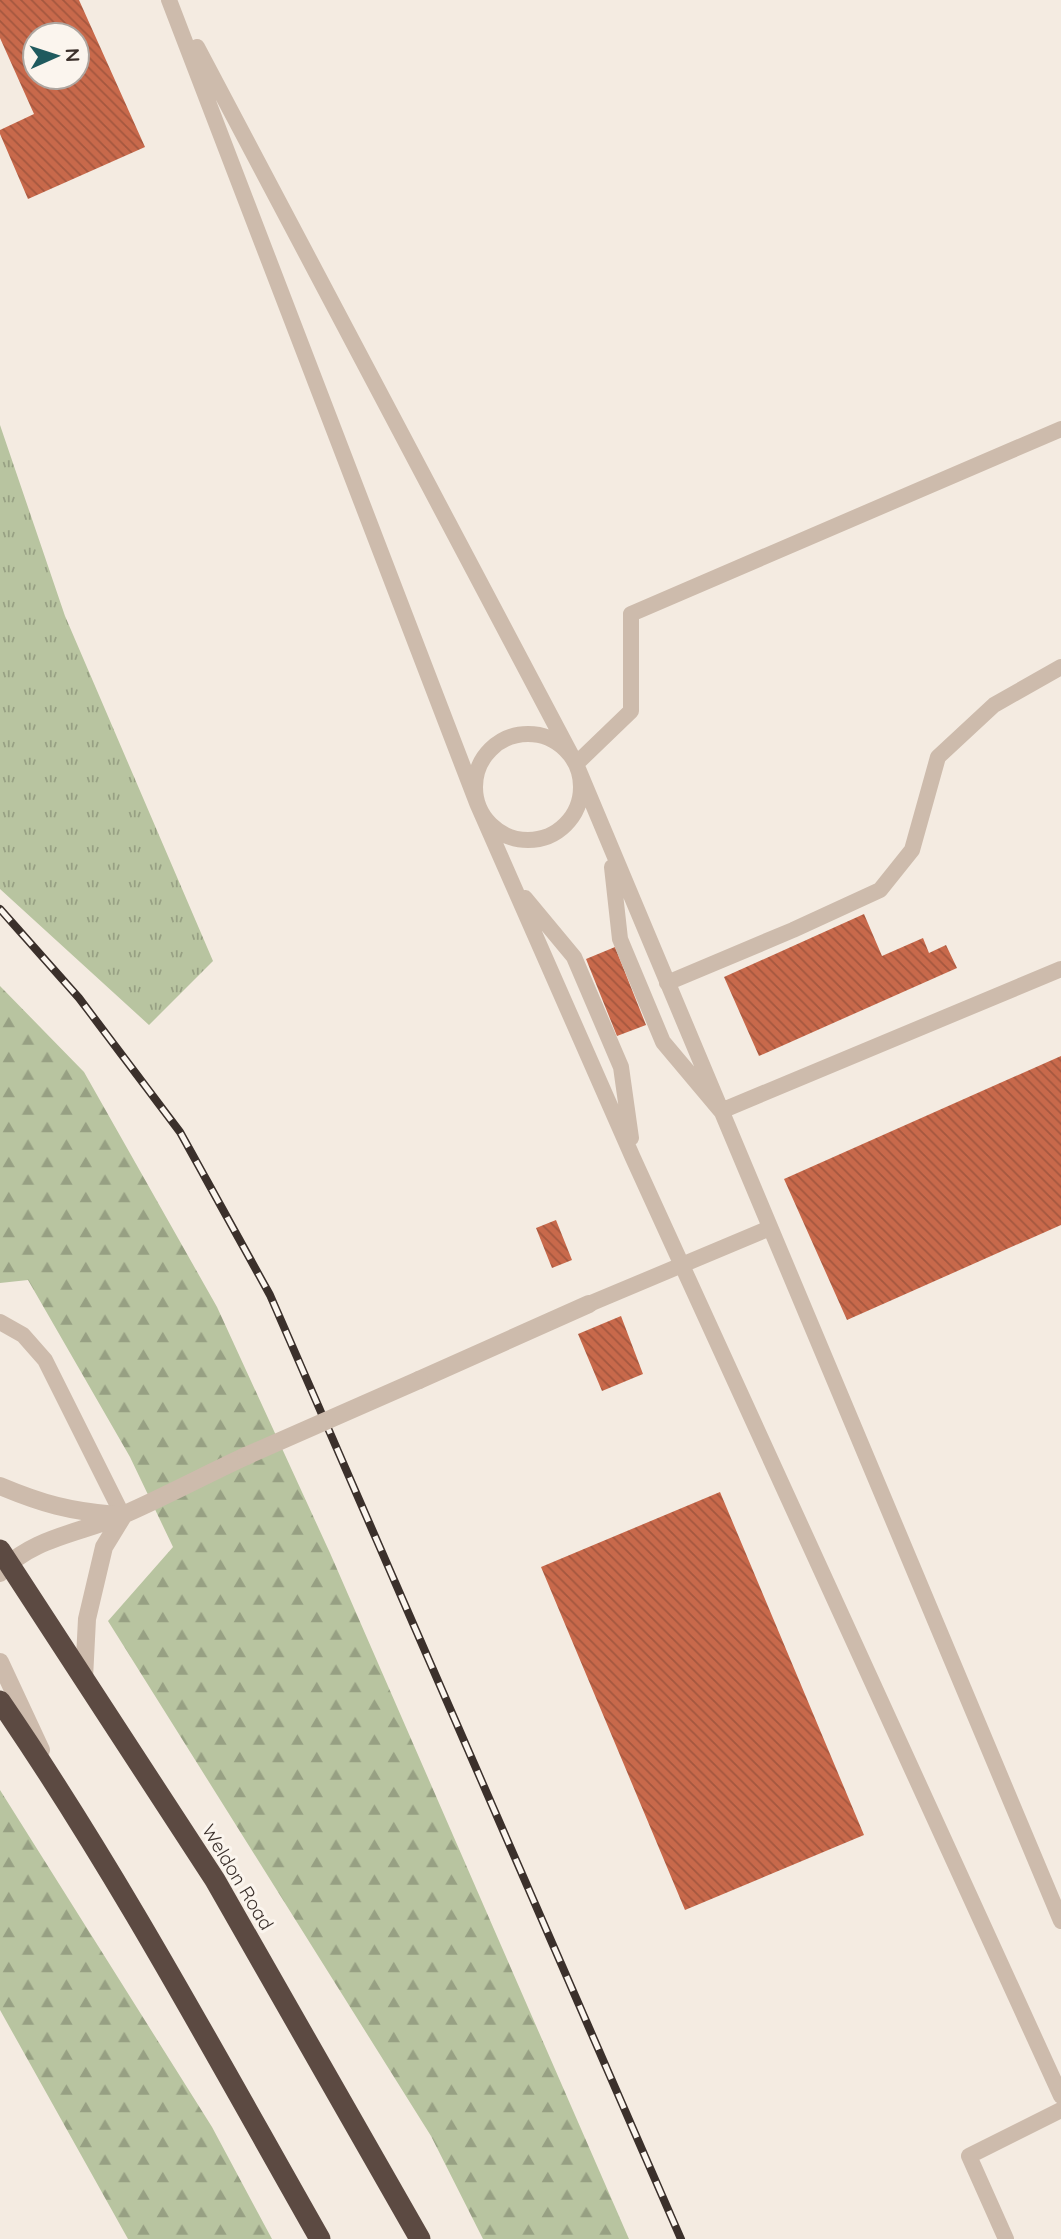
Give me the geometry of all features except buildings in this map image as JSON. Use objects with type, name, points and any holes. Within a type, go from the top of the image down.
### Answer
[{"type":"highway","name":"Weldon Road","points":[[3,1562],[84,1678],[215,1880],[420,2239]]},
{"type":"highway","points":[[0,1701],[56,1782],[162,1960],[320,2239]]},
{"type":"street","points":[[3,1562],[37,1545],[123,1516],[246,1456],[589,1304]]},
{"type":"street","points":[[0,1486],[53,1507],[123,1516]]},
{"type":"street","points":[[84,1678],[87,1619],[104,1547],[123,1516]]},
{"type":"street","points":[[0,1662],[56,1782]]},
{"type":"lane","points":[[171,0],[576,764],[1061,1921]]},
{"type":"lane","points":[[171,0],[477,803],[633,1158],[1061,2096]]},
{"type":"lane","points":[[576,764],[631,711],[631,614],[1061,429]]},
{"type":"lane","points":[[667,982],[793,930],[880,890],[912,850],[938,757],[994,705],[1061,667]]},
{"type":"lane","points":[[534,734],[551,739],[566,750],[576,764],[581,781],[580,798],[573,814],[562,828],[547,836],[530,840],[513,838],[497,831],[485,818],[477,803],[475,786],[478,768],[487,753],[500,741],[517,735],[534,734]]},
{"type":"lane","points":[[611,850],[620,939],[663,1042],[721,1111]]},
{"type":"lane","points":[[513,883],[574,957],[621,1067],[633,1158]]},
{"type":"lane","points":[[721,1111],[1061,969]]},
{"type":"lane","points":[[589,1304],[770,1228]]},
{"type":"lane","points":[[0,1322],[23,1335],[45,1360],[123,1516]]},
{"type":"lane","points":[[1006,2239],[969,2155],[1061,2110]]},
{"type":"green space","points":[[0,425],[65,616],[213,961],[149,1025],[0,889]]},
{"type":"green space","points":[[0,986],[84,1072],[217,1307],[330,1553],[629,2239],[483,2239],[431,2136],[108,1621],[173,1547],[130,1457],[28,1280],[0,1283]]},
{"type":"green space","points":[[0,1790],[212,2127],[272,2239],[128,2239],[0,2010]]},
{"type":"railway","points":[[0,909],[79,998],[180,1132],[270,1295],[681,2239]]}]
